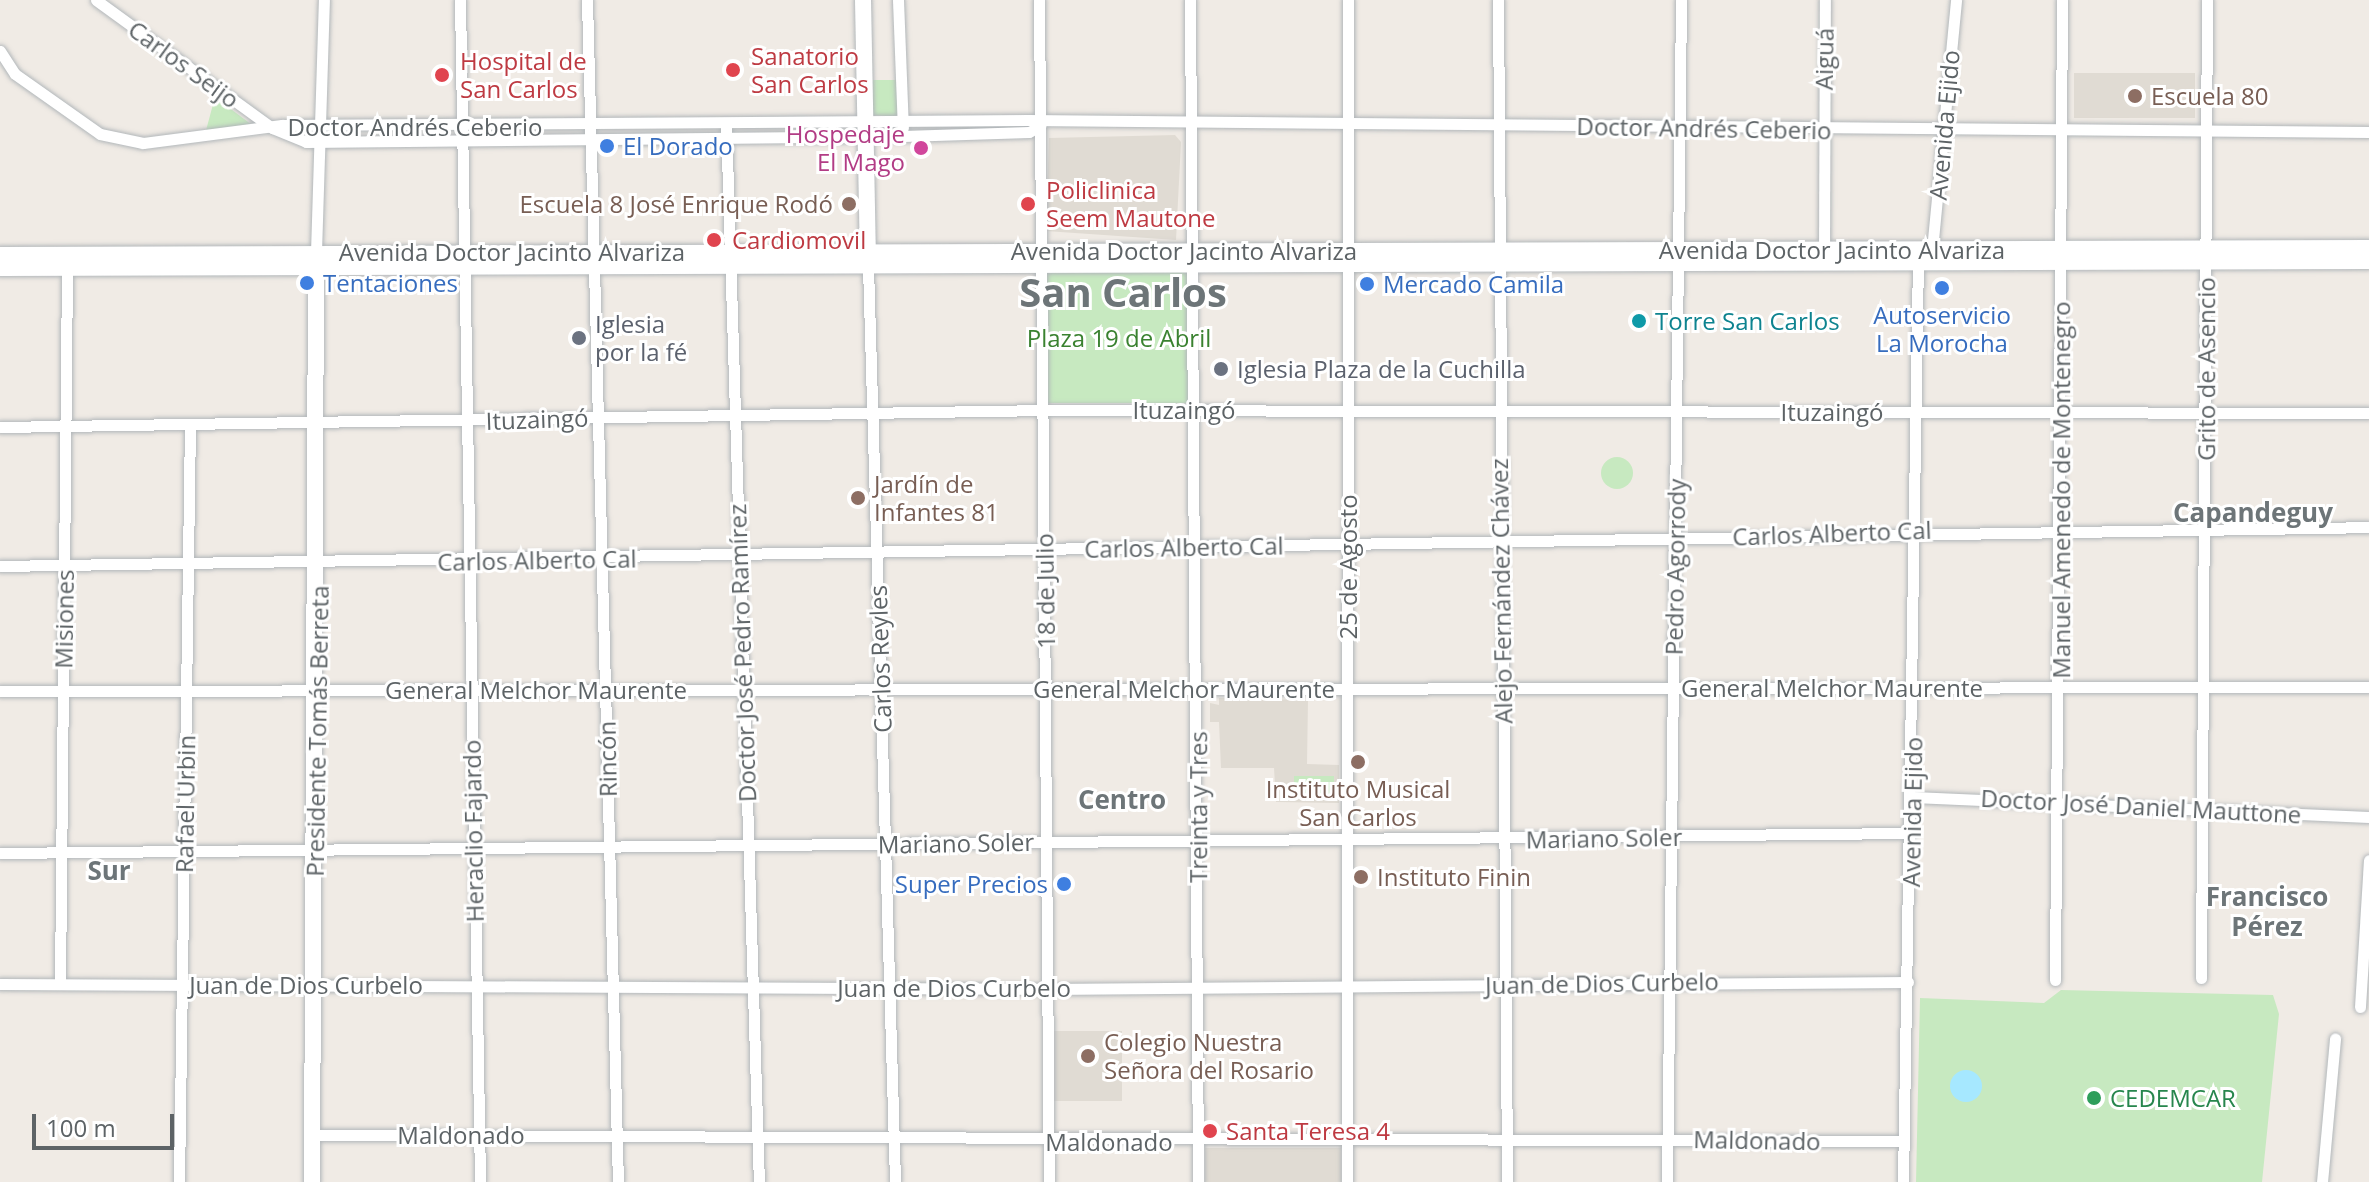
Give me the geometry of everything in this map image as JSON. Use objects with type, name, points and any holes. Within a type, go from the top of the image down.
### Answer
[{"type":"main road","name":"Carlos Reyles","points":[[863,0],[868,259]]},
{"type":"main road","name":"Avenida Doctor Jacinto Alvariza","points":[[2206,255],[2369,248]]},
{"type":"main road","name":"Avenida Doctor Jacinto Alvariza","points":[[0,268],[67,261],[322,249],[465,260],[1923,254],[2206,255],[2369,261]]},
{"type":"main road","name":"Presidente Tomás Berreta","points":[[312,1182],[322,249]]},
{"type":"main road","name":"Avenida Doctor Jacinto Alvariza","points":[[0,255],[322,273],[465,260]]},
{"type":"street","name":"Carlos Seijo","points":[[96,0],[272,128]]},
{"type":"street","name":"Presidente Tomás Berreta","points":[[322,249],[324,0]]},
{"type":"street","name":"Heraclio Fajardo","points":[[460,0],[480,1182]]},
{"type":"street","name":"Rincón","points":[[587,0],[588,132],[599,417],[618,1182]]},
{"type":"street","points":[[898,0],[903,136]]},
{"type":"street","name":"18 de Julio","points":[[1039,0],[1049,1182]]},
{"type":"street","name":"Treinta y Tres","points":[[1190,0],[1198,546],[1198,1182]]},
{"type":"street","name":"25 de Agosto","points":[[1347,1182],[1348,0]]},
{"type":"street","name":"Alejo Fernández Chávez","points":[[1498,0],[1497,258],[1507,1182]]},
{"type":"street","name":"Pedro Agorrody","points":[[1667,1182],[1681,0]]},
{"type":"street","name":"Aiguá","points":[[1824,256],[1825,0]]},
{"type":"street","name":"Avenida Ejido","points":[[1903,1182],[1913,797],[1917,412],[1923,254],[1943,130],[1956,0]]},
{"type":"street","name":"Manuel Amenedo de Montenegro","points":[[2055,980],[2061,688],[2062,0]]},
{"type":"street","name":"Grito de Asencio","points":[[2201,978],[2206,687],[2207,0]]},
{"type":"street","points":[[0,51],[15,74],[121,142],[272,128]]},
{"type":"street","name":"Doctor Andrés Ceberio","points":[[272,128],[321,136],[588,132],[727,137],[865,129],[903,122],[1040,126],[1191,123],[2369,132]]},
{"type":"street","name":"Doctor Andrés Ceberio","points":[[588,132],[726,123],[865,129],[903,136],[1040,126]]},
{"type":"street","name":"Doctor José Pedro Ramírez","points":[[726,123],[759,1182]]},
{"type":"street","name":"Carlos Reyles","points":[[868,259],[895,1182]]},
{"type":"street","name":"Misiones","points":[[60,984],[67,261]]},
{"type":"street","name":"Ituzaingó","points":[[0,427],[190,427],[1043,410],[2369,413]]},
{"type":"street","name":"Rafael Urbin","points":[[179,1182],[190,427]]},
{"type":"street","name":"Carlos Alberto Cal","points":[[0,566],[319,565],[1917,530],[2369,527]]},
{"type":"street","name":"General Melchor Maurente","points":[[0,691],[2369,687]]},
{"type":"street","name":"Doctor José Daniel Mauttone","points":[[1913,797],[2369,817]]},
{"type":"street","name":"Mariano Soler","points":[[0,853],[1911,833]]},
{"type":"street","points":[[2360,1007],[2369,860]]},
{"type":"street","name":"Juan de Dios Curbelo","points":[[0,984],[1047,989],[1669,981],[1908,982]]},
{"type":"street","points":[[2322,1182],[2335,1039]]},
{"type":"street","name":"Maldonado","points":[[313,1135],[1049,1142],[1347,1139],[1904,1141]]},
{"type":"shaded area","name":"Escuela 80","points":[[2074,73],[2195,73],[2195,118],[2074,118]]},
{"type":"shaded area","points":[[1175,135],[1181,142],[1176,240],[1046,231],[1049,138]]},
{"type":"shaded area","points":[[1219,698],[1308,700],[1307,764],[1339,765],[1339,803],[1276,802],[1274,768],[1221,768],[1219,722],[1210,722],[1210,703],[1219,705]]},
{"type":"shaded area","name":"Colegio Nuestra Señora del Rosario","points":[[1054,1031],[1122,1031],[1122,1101],[1054,1101]]},
{"type":"shaded area","points":[[1205,1148],[1341,1148],[1341,1182],[1205,1182]]},
{"type":"green space","points":[[869,80],[897,80],[899,117],[872,115]]},
{"type":"green space","points":[[215,97],[256,128],[205,134]]},
{"type":"green space","name":"Plaza 19 de Abril","points":[[1045,271],[1193,271],[1193,403],[1045,403]]},
{"type":"green space","points":[[1617,457],[1628,462],[1633,473],[1628,484],[1617,489],[1606,484],[1601,473],[1606,462]]},
{"type":"green space","points":[[1294,776],[1334,776],[1334,798],[1294,798]]},
{"type":"green space","name":"CEDEMCAR","points":[[2061,990],[2273,995],[2279,1014],[2262,1182],[1916,1182],[1920,998],[2044,1003]]},
{"type":"water","points":[[1966,1070],[1978,1074],[1982,1086],[1978,1098],[1966,1102],[1954,1098],[1950,1086],[1954,1074]]},
{"type":"place","name":"Sanatorio San Carlos","points":[[733,70]]},
{"type":"place","name":"Hospital de San Carlos","points":[[442,75]]},
{"type":"place","name":"Escuela 80","points":[[2135,96]]},
{"type":"place","name":"El Dorado","points":[[607,146]]},
{"type":"place","name":"Hospedaje El Mago","points":[[921,148]]},
{"type":"place","name":"Escuela 8 José Enrique Rodó","points":[[849,204]]},
{"type":"place","name":"Policlinica Seem Mautone","points":[[1028,204]]},
{"type":"place","name":"Cardiomovil","points":[[714,240]]},
{"type":"place","name":"Tentaciones","points":[[307,283]]},
{"type":"place","name":"Mercado Camila","points":[[1367,284]]},
{"type":"place","name":"Autoservicio La Morocha","points":[[1942,288]]},
{"type":"place","name":"Torre San Carlos","points":[[1639,321]]},
{"type":"place","name":"Iglesia por la fé","points":[[579,338]]},
{"type":"place","name":"Iglesia Plaza de la Cuchilla","points":[[1221,369]]},
{"type":"place","name":"Jardín de Infantes 81","points":[[858,498]]},
{"type":"place","name":"Instituto Musical San Carlos","points":[[1358,762]]},
{"type":"place","name":"Instituto Finin","points":[[1361,877]]},
{"type":"place","name":"Super Precios","points":[[1064,884]]},
{"type":"place","name":"Colegio Nuestra Señora del Rosario","points":[[1088,1056]]},
{"type":"place","name":"CEDEMCAR","points":[[2094,1098]]},
{"type":"place","name":"Santa Teresa 4","points":[[1210,1131]]},
{"type":"district","name":"San Carlos","points":[[1123,292]]},
{"type":"district","name":"Capandeguy","points":[[2253,513]]},
{"type":"district","name":"Centro","points":[[1122,800]]},
{"type":"district","name":"Sur","points":[[109,871]]},
{"type":"district","name":"Francisco Pérez","points":[[2267,912]]}]
